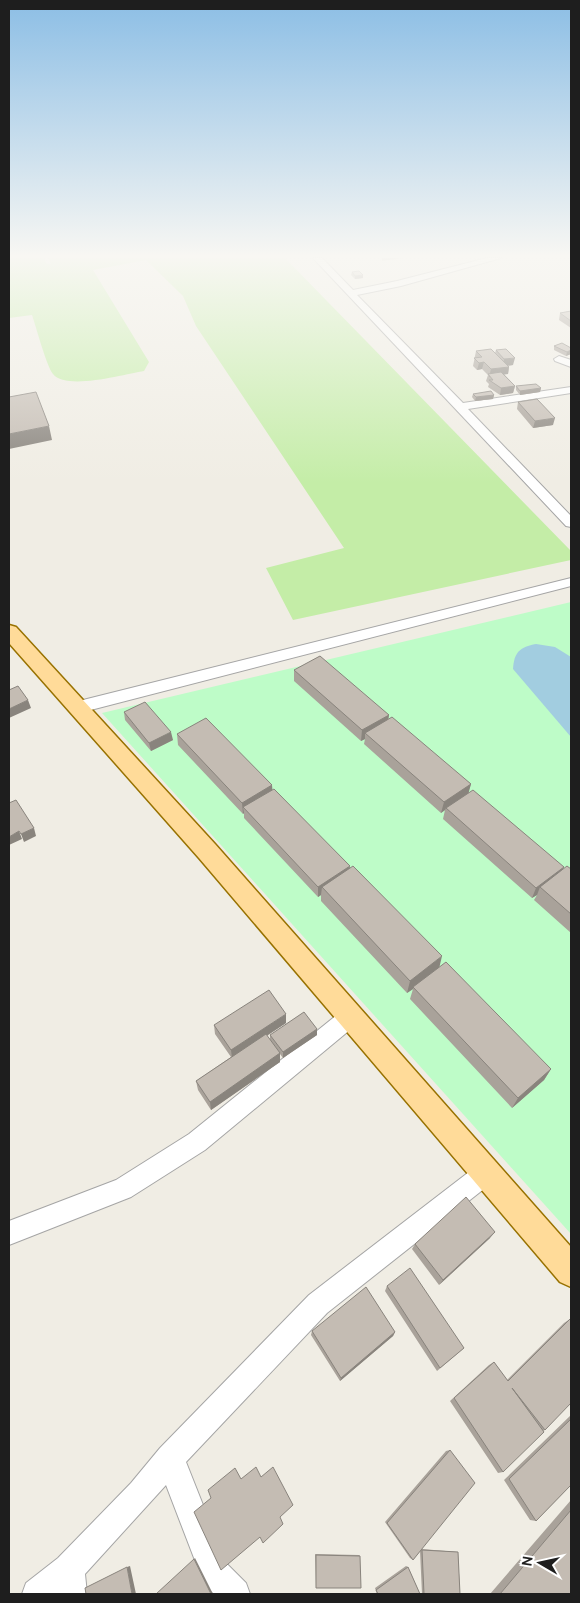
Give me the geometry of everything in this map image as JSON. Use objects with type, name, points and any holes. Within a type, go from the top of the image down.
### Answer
[{"type":"main road","points":[[9,631],[207,851],[571,1272]]},
{"type":"street","points":[[390,333],[571,523]]},
{"type":"street","points":[[558,359],[571,364]]},
{"type":"street","points":[[462,407],[571,390]]},
{"type":"street","points":[[79,707],[571,582]]},
{"type":"street","points":[[9,1233],[123,1189],[131,1184],[197,1142],[350,1017]]},
{"type":"street","points":[[38,1594],[71,1581],[170,1458],[318,1304],[486,1173]]},
{"type":"street","points":[[170,1458],[215,1574],[235,1594]]},
{"type":"green space","points":[[38,333],[131,333],[149,362],[144,371],[96,380],[70,381],[60,379],[53,374]]},
{"type":"green space","points":[[201,333],[358,333],[571,551],[571,560],[293,620],[266,568],[344,548]]},
{"type":"green space","points":[[571,602],[571,1234],[102,713]]},
{"type":"water","points":[[536,644],[555,647],[571,657],[571,737],[513,669],[516,654],[526,647]]},
{"type":"building","points":[[562,343],[571,348],[571,350],[567,352],[554,346]]},
{"type":"building","points":[[491,349],[509,367],[491,369],[484,362],[479,363],[474,358],[482,357],[476,351]]},
{"type":"building","points":[[506,349],[515,358],[504,359],[496,350]]},
{"type":"building","points":[[501,372],[515,386],[501,388],[489,380],[493,380],[488,374]]},
{"type":"building","points":[[536,384],[541,388],[520,391],[516,386]]},
{"type":"building","points":[[491,391],[494,395],[476,397],[473,394]]},
{"type":"building","points":[[36,392],[49,426],[9,434],[9,397]]},
{"type":"building","points":[[537,399],[555,418],[535,421],[518,402]]},
{"type":"building","points":[[320,656],[389,715],[362,730],[294,670]]},
{"type":"building","points":[[18,686],[28,700],[9,709],[9,690]]},
{"type":"building","points":[[145,702],[171,732],[149,743],[124,712]]},
{"type":"building","points":[[392,717],[471,784],[444,802],[365,733]]},
{"type":"building","points":[[206,718],[272,785],[242,803],[177,734]]},
{"type":"building","points":[[274,789],[350,866],[318,887],[243,807]]},
{"type":"building","points":[[473,790],[564,867],[536,888],[446,808]]},
{"type":"building","points":[[16,800],[34,828],[21,834],[19,831],[9,837],[9,803]]},
{"type":"building","points":[[353,866],[442,956],[410,981],[322,887]]},
{"type":"building","points":[[567,866],[571,869],[571,914],[540,887]]},
{"type":"building","points":[[446,962],[551,1069],[518,1098],[413,987]]},
{"type":"building","points":[[269,990],[286,1014],[231,1050],[214,1025]]},
{"type":"building","points":[[304,1012],[317,1029],[283,1052],[270,1035]]},
{"type":"building","points":[[266,1034],[280,1053],[210,1102],[196,1081]]},
{"type":"building","points":[[466,1197],[495,1232],[443,1280],[415,1244]]},
{"type":"building","points":[[410,1268],[464,1348],[440,1368],[387,1286]]},
{"type":"building","points":[[366,1287],[395,1332],[341,1378],[312,1331]]},
{"type":"building","points":[[570,1319],[571,1403],[545,1430],[512,1388],[544,1432],[503,1472],[454,1398],[494,1362],[508,1381]]},
{"type":"building","points":[[571,1419],[571,1485],[536,1521],[509,1479]]},
{"type":"building","points":[[450,1450],[475,1483],[413,1560],[387,1523]]},
{"type":"building","points":[[256,1467],[261,1477],[273,1467],[293,1505],[280,1517],[283,1524],[263,1543],[260,1537],[221,1570],[194,1512],[211,1498],[208,1490],[235,1468],[241,1479]]},
{"type":"building","points":[[571,1510],[571,1594],[500,1594]]},
{"type":"building","points":[[422,1550],[458,1552],[460,1594],[424,1594]]},
{"type":"building","points":[[316,1555],[360,1556],[361,1588],[316,1588]]},
{"type":"building","points":[[194,1559],[211,1594],[156,1594]]},
{"type":"building","points":[[127,1567],[132,1594],[86,1594],[85,1588]]},
{"type":"building","points":[[408,1567],[420,1594],[378,1594],[376,1590]]}]
